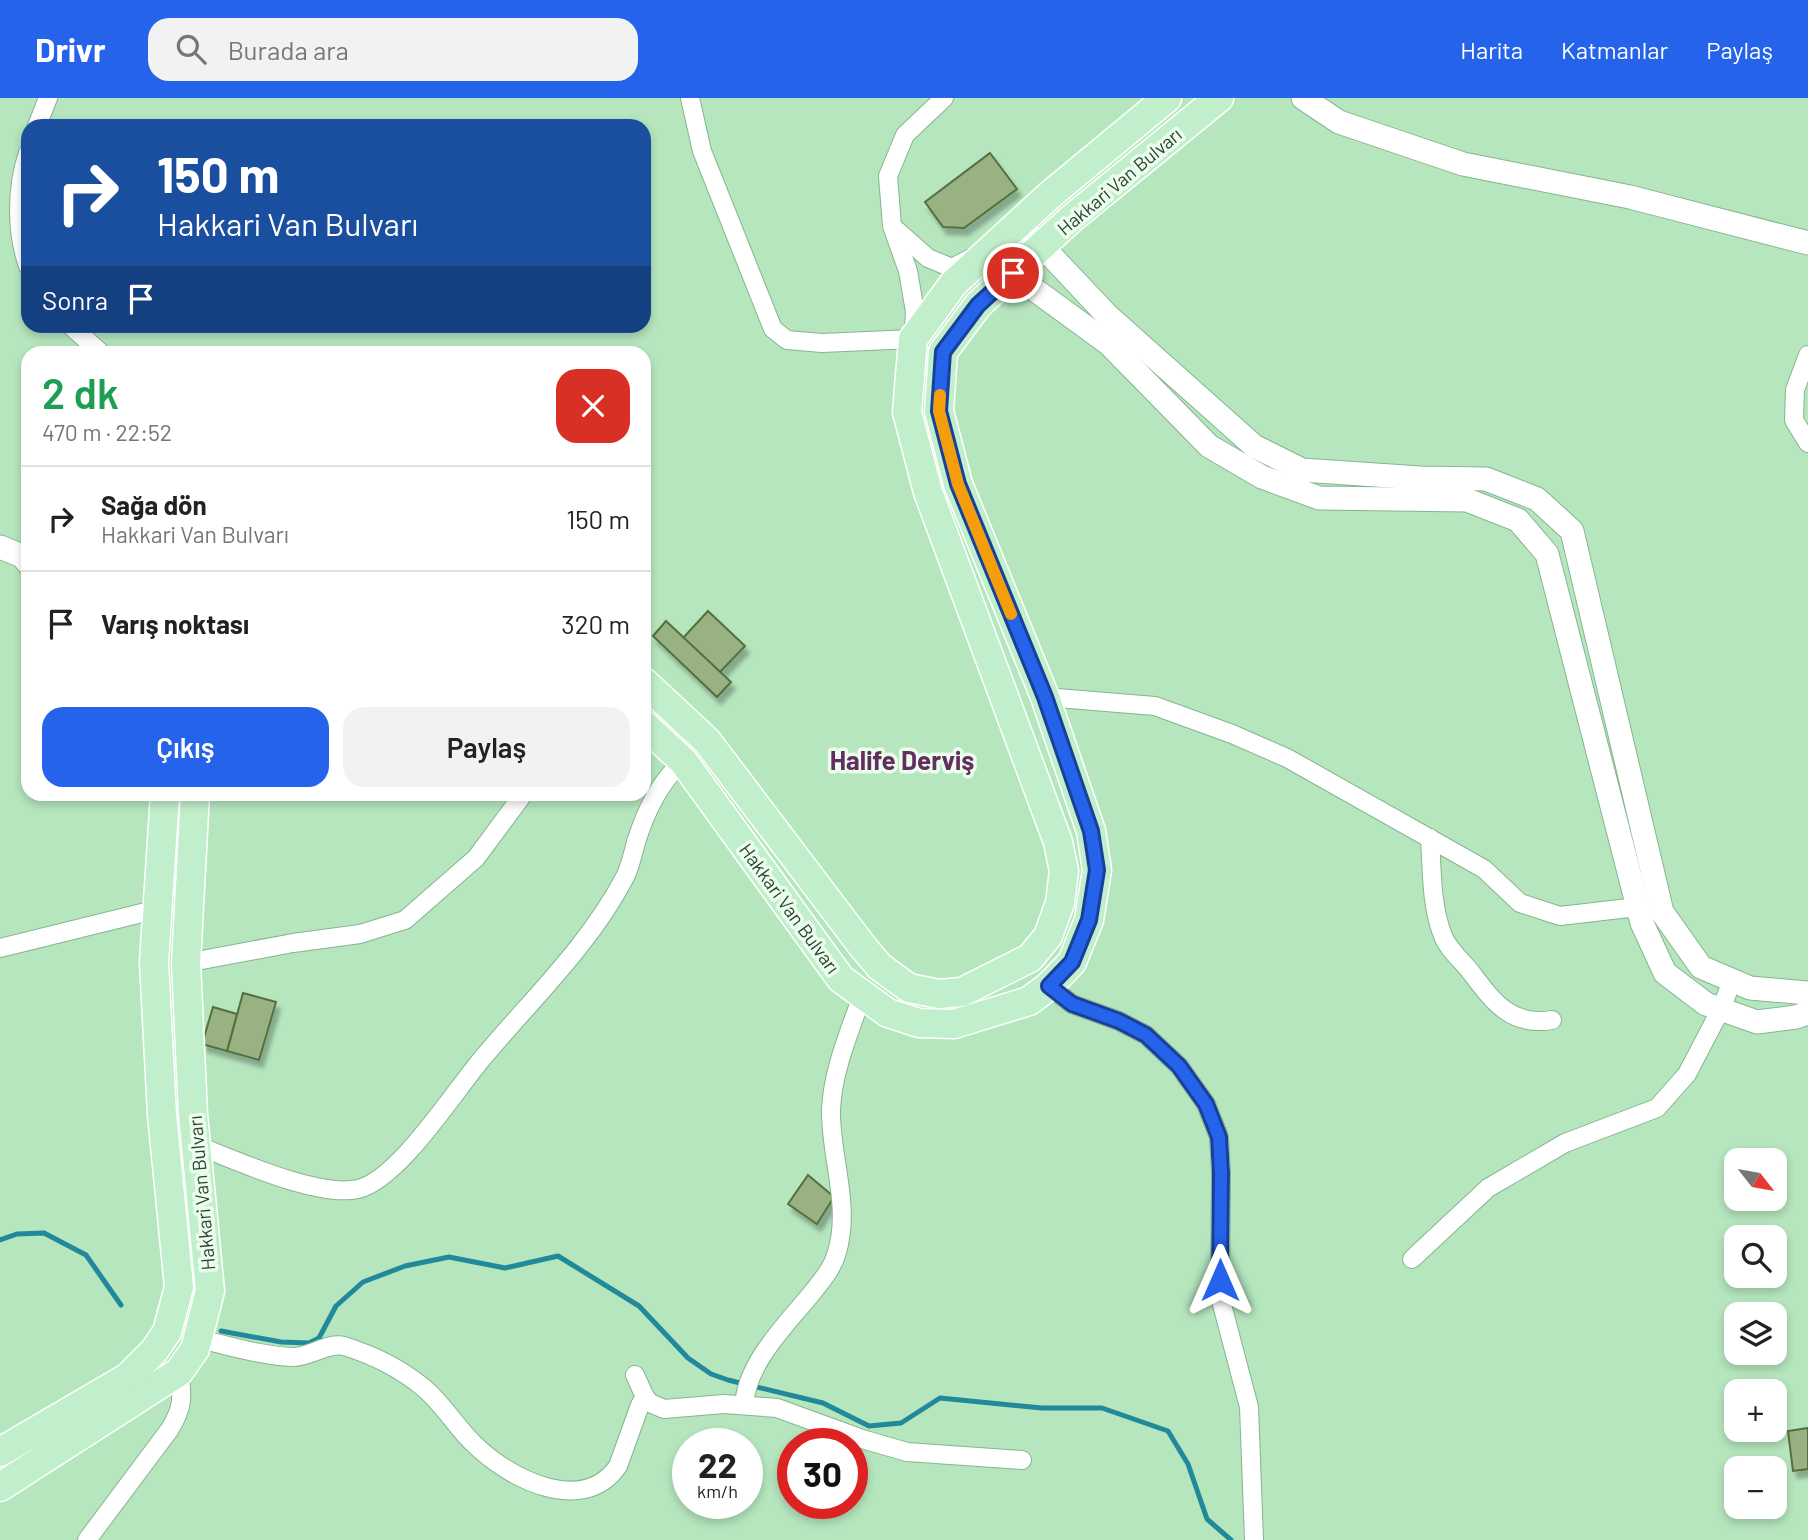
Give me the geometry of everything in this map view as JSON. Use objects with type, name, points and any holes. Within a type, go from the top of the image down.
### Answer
[{"type":"main road","name":"Hakkari Van Bulvarı","points":[[651,689],[707,741],[880,967],[909,988],[939,994],[962,992],[1030,958],[1048,936],[1060,903],[1064,871],[1058,842],[928,492],[907,412],[913,340],[954,283],[1051,194],[1167,98]]},
{"type":"main road","name":"Hakkari Van Bulvarı","points":[[651,731],[683,761],[841,979],[888,1013],[919,1023],[954,1024],[1029,1001],[1049,986],[1072,962],[1089,920],[1097,870],[1091,831],[1045,697],[958,484],[939,411],[943,352],[978,305],[1071,219],[1219,98]]},
{"type":"main road","name":"Hakkari Van Bulvarı","points":[[0,1452],[128,1377],[154,1351],[167,1332],[179,1287],[162,1115],[154,962],[165,801]]},
{"type":"main road","name":"Hakkari Van Bulvarı","points":[[0,1487],[179,1372],[195,1349],[198,1339],[210,1291],[196,1145],[186,963],[195,801]]},
{"type":"main road","points":[[154,1351],[179,1372]]},
{"type":"street","points":[[40,119],[48,98]]},
{"type":"street","points":[[690,98],[702,150],[773,329],[787,340],[822,343],[913,340],[915,312],[908,271],[892,226],[888,176],[905,135],[944,98]]},
{"type":"street","points":[[1303,98],[1339,122],[1463,164],[1630,197],[1808,243]]},
{"type":"street","points":[[21,187],[21,240]]},
{"type":"street","points":[[1018,224],[1106,314],[1254,446],[1302,470],[1420,478],[1486,479],[1537,499],[1572,531],[1662,912],[1701,967],[1750,988],[1808,993]]},
{"type":"street","points":[[892,226],[928,258],[953,268],[994,246],[1013,273],[1109,344],[1209,446],[1262,477],[1319,498],[1467,500],[1518,520],[1547,554],[1637,907],[1665,973],[1706,1004],[1757,1022],[1808,1013]]},
{"type":"street","points":[[79,333],[93,346]]},
{"type":"street","points":[[1808,355],[1795,390],[1794,420],[1808,443]]},
{"type":"street","points":[[0,547],[21,556]]},
{"type":"street","points":[[1045,697],[1155,706],[1232,734],[1287,758],[1484,869],[1520,904],[1560,916],[1637,907]]},
{"type":"street","points":[[196,1145],[282,1178],[333,1190],[356,1189],[380,1178],[415,1144],[481,1060],[543,990],[594,926],[626,876],[653,801],[668,774],[683,761]]},
{"type":"street","points":[[186,963],[293,943],[360,934],[405,920],[476,858],[518,801]]},
{"type":"street","points":[[1430,838],[1435,900],[1444,937],[1487,995],[1504,1009],[1517,1018],[1541,1022],[1552,1020]]},
{"type":"street","points":[[0,948],[158,909]]},
{"type":"street","points":[[1412,1259],[1489,1188],[1565,1143],[1657,1108],[1687,1074],[1721,1009],[1732,981]]},
{"type":"street","points":[[1049,986],[1072,1004],[1119,1021],[1146,1035],[1179,1066],[1206,1104],[1219,1137],[1220,1297],[1249,1406],[1254,1540]]},
{"type":"street","points":[[746,1392],[765,1352],[826,1276],[837,1254],[841,1198],[832,1131],[833,1087],[862,996]]},
{"type":"street","points":[[198,1339],[296,1357],[339,1345],[382,1362],[397,1369],[426,1390],[472,1443],[493,1460],[533,1482],[559,1489],[582,1490],[607,1480],[618,1466],[639,1405],[645,1397]]},
{"type":"street","points":[[87,1540],[178,1415],[183,1397],[179,1372]]},
{"type":"street","points":[[635,1376],[645,1397],[658,1407],[670,1410],[704,1405],[746,1392],[777,1408],[907,1452],[1022,1460]]},
{"type":"building","points":[[990,153],[1017,189],[964,228],[943,227],[925,202]]},
{"type":"building","points":[[708,611],[745,646],[720,672],[683,638]]},
{"type":"building","points":[[666,621],[731,682],[717,697],[653,636]]},
{"type":"building","points":[[243,993],[276,1002],[259,1060],[227,1051]]},
{"type":"building","points":[[213,1007],[237,1014],[227,1051],[202,1044]]},
{"type":"building","points":[[808,1175],[834,1197],[817,1224],[788,1204]]},
{"type":"building","points":[[1808,1428],[1808,1469],[1793,1471],[1788,1431]]},
{"type":"waterway","points":[[0,1240],[17,1234],[44,1233],[86,1255],[121,1305]]},
{"type":"waterway","points":[[221,1331],[281,1342],[309,1343],[319,1338],[336,1306],[363,1282],[405,1266],[449,1257],[505,1268],[558,1256],[639,1306],[688,1358],[711,1374],[823,1403],[869,1426],[901,1423],[940,1398],[1042,1408],[1102,1408],[1168,1431],[1188,1464],[1207,1519],[1231,1540]]},
{"type":"slow traffic","points":[[940,395],[939,411],[958,484],[1011,614]]},
{"type":"district","name":"Halife Derviş","points":[[902,759]]},
{"type":"route","points":[[1013,273],[978,305],[943,352],[939,411],[958,484],[1045,697],[1091,831],[1097,870],[1089,920],[1072,962],[1049,986],[1072,1004],[1119,1021],[1146,1035],[1179,1066],[1206,1104],[1219,1137],[1220,1280]]}]
